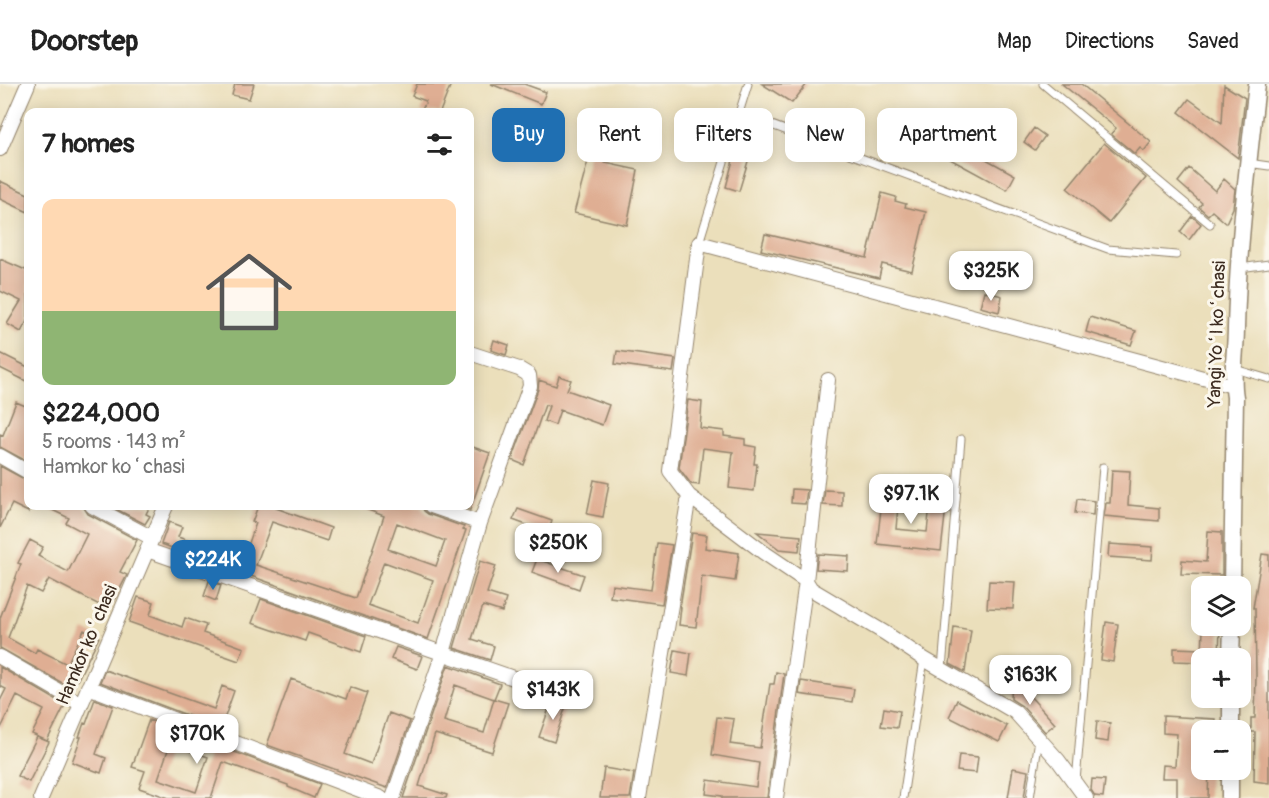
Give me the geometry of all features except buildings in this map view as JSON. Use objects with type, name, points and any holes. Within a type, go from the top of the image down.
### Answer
[{"type":"street","points":[[0,149],[28,84]]},
{"type":"street","name":"Yangi Yoʻl koʻchasi","points":[[1232,576],[1237,269],[1257,84]]},
{"type":"street","points":[[1086,798],[1015,712],[811,589],[806,581],[688,496],[670,471],[699,243],[1234,378]]},
{"type":"street","points":[[393,798],[443,653],[480,523],[530,386],[529,375],[519,369],[474,354]]},
{"type":"street","points":[[776,798],[806,581],[828,380]]},
{"type":"street","points":[[0,456],[24,470]]},
{"type":"street","points":[[639,798],[688,496]]},
{"type":"street","points":[[98,510],[149,544],[542,688]]},
{"type":"street","name":"Hamkor koʻchasi","points":[[41,798],[164,510]]},
{"type":"street","points":[[443,510],[480,523]]},
{"type":"street","points":[[0,657],[81,704]]},
{"type":"street","points":[[88,687],[381,798]]},
{"type":"street","points":[[1230,780],[1230,798]]},
{"type":"lane","points":[[741,108],[748,84]]},
{"type":"lane","points":[[1043,84],[1210,224]]},
{"type":"lane","points":[[773,126],[1108,249],[1176,255]]},
{"type":"lane","points":[[699,243],[724,162]]},
{"type":"lane","points":[[1248,163],[1269,166]]},
{"type":"lane","points":[[1237,269],[1269,264]]},
{"type":"lane","points":[[1234,378],[1269,379]]},
{"type":"lane","points":[[942,669],[961,439]]},
{"type":"lane","points":[[1076,784],[1103,467]]},
{"type":"lane","points":[[903,798],[924,659]]},
{"type":"lane","points":[[1030,798],[1039,739]]}]
